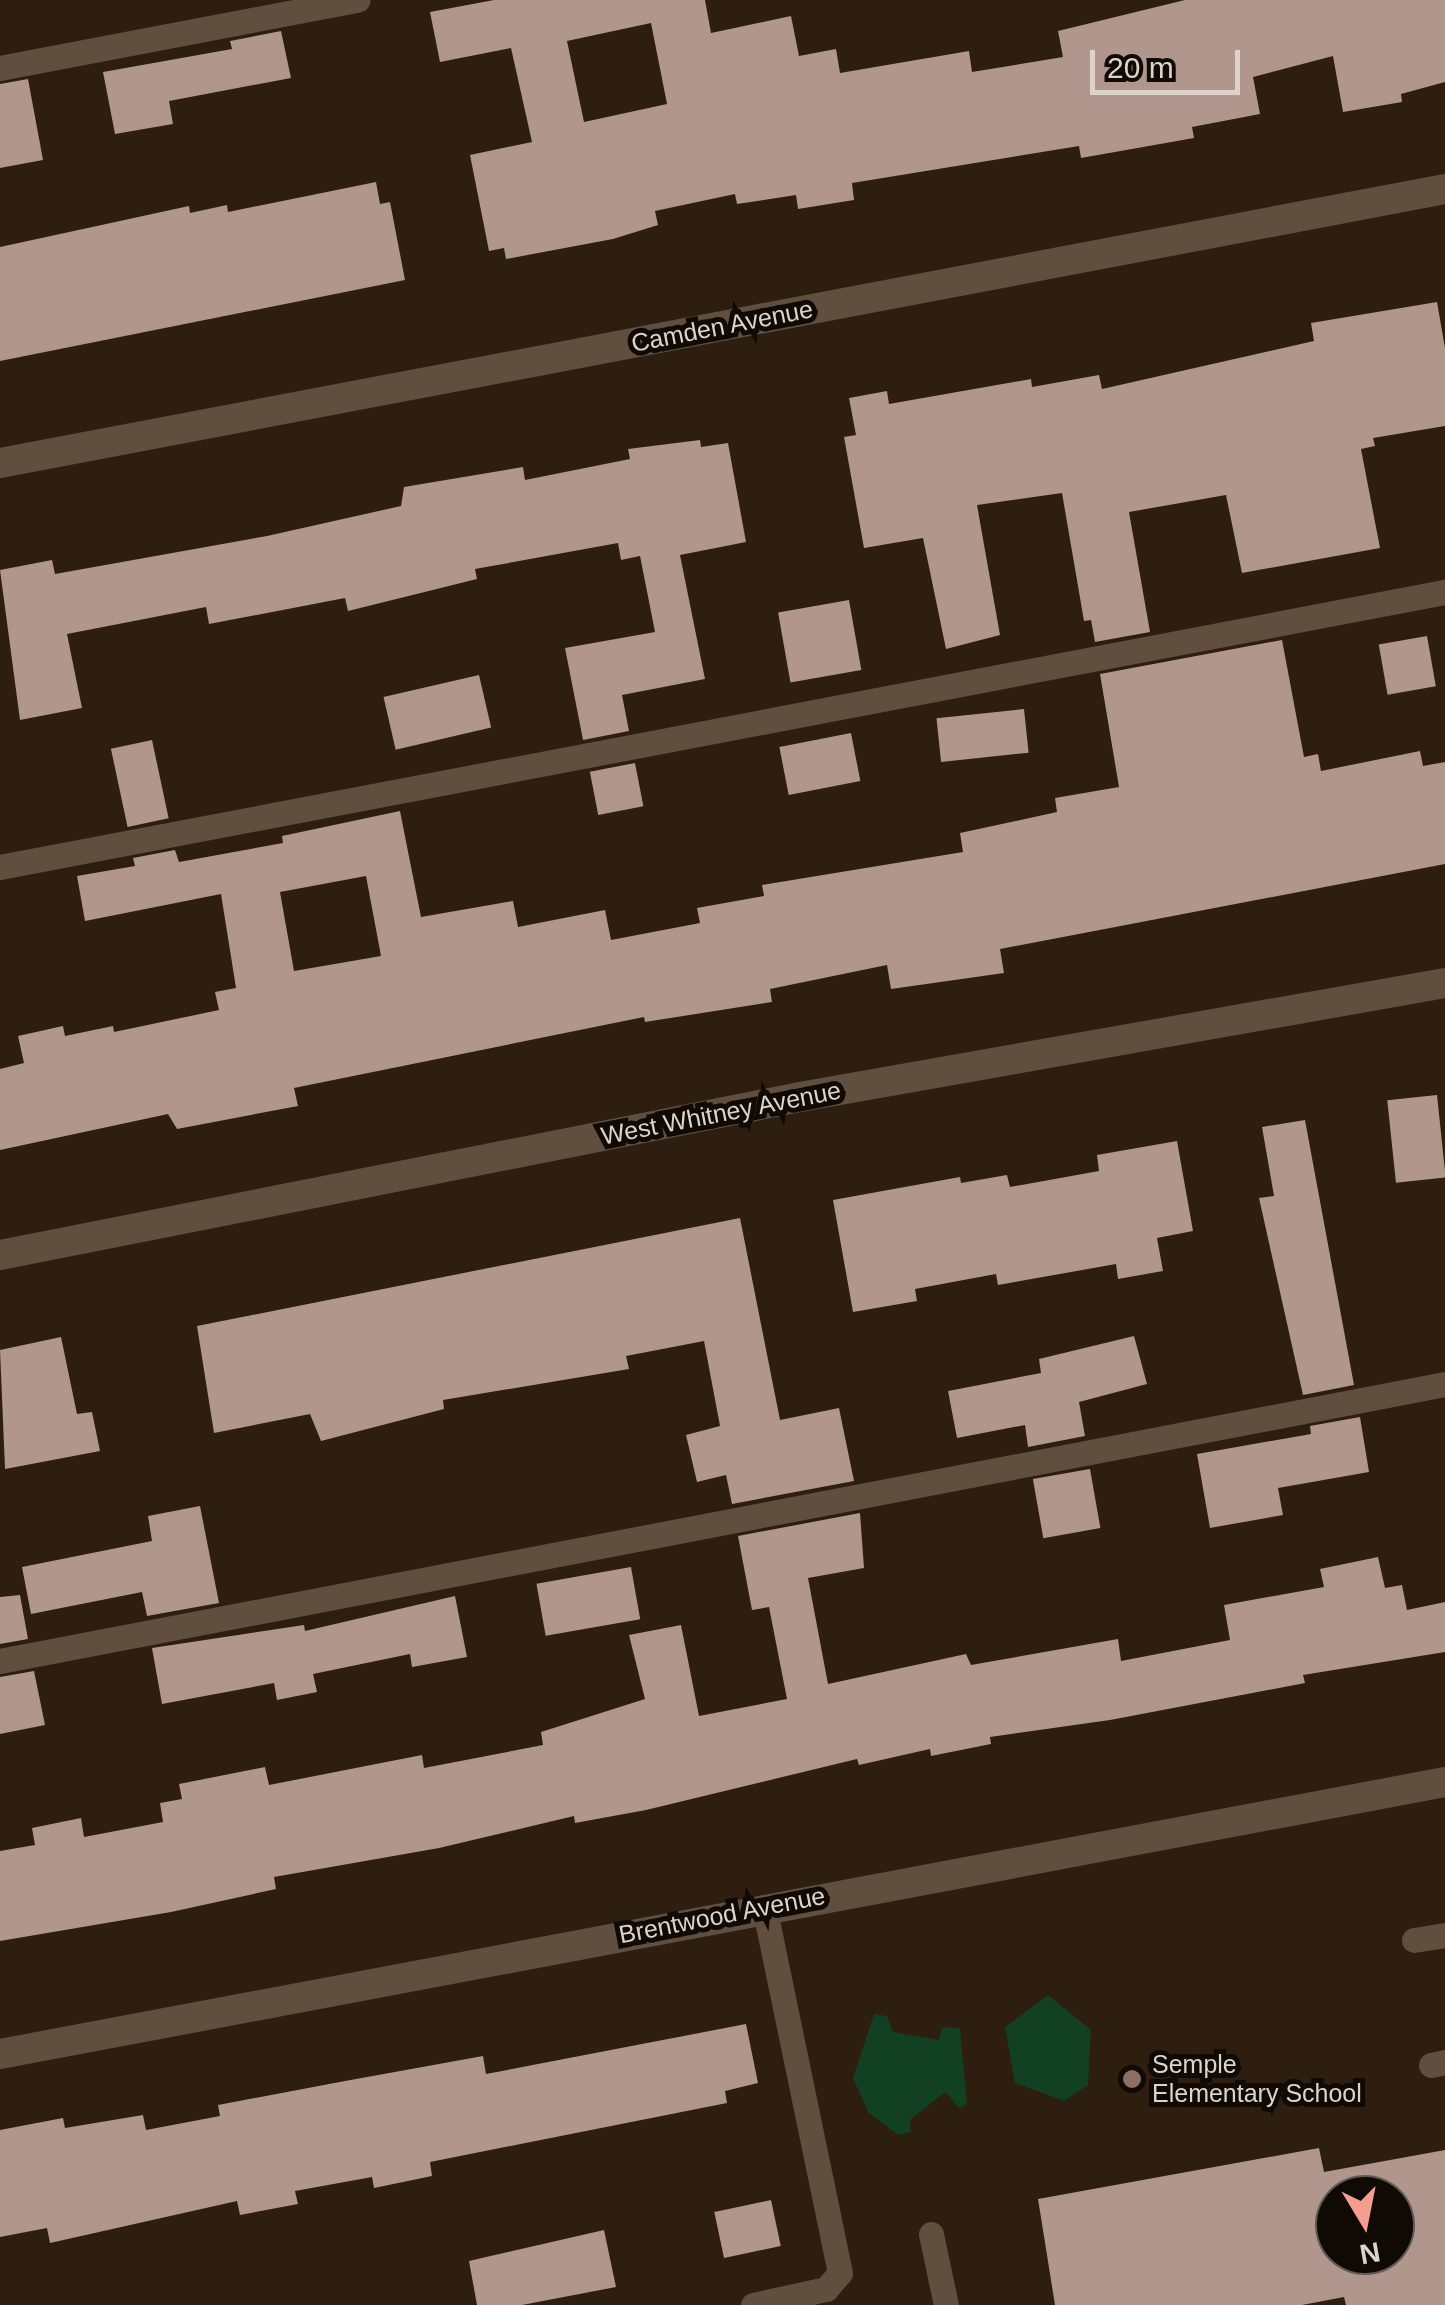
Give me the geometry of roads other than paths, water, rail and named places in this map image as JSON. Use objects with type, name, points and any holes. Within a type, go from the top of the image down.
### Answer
[{"type":"street","name":"Camden Avenue","points":[[0,463],[1445,189]]},
{"type":"street","name":"West Whitney Avenue","points":[[0,1255],[800,1097],[1445,982]]},
{"type":"street","name":"Brentwood Avenue","points":[[0,2054],[764,1906],[1445,1782]]},
{"type":"lane","points":[[0,68],[358,0]]},
{"type":"lane","points":[[0,866],[1445,592]]},
{"type":"lane","points":[[0,1662],[1445,1384]]},
{"type":"lane","points":[[753,2305],[826,2289],[840,2272],[764,1906]]},
{"type":"lane","points":[[1414,1940],[1445,1935]]},
{"type":"lane","points":[[931,2234],[946,2305]]},
{"type":"place","name":"Semple Elementary School","points":[[1132,2079]]}]
